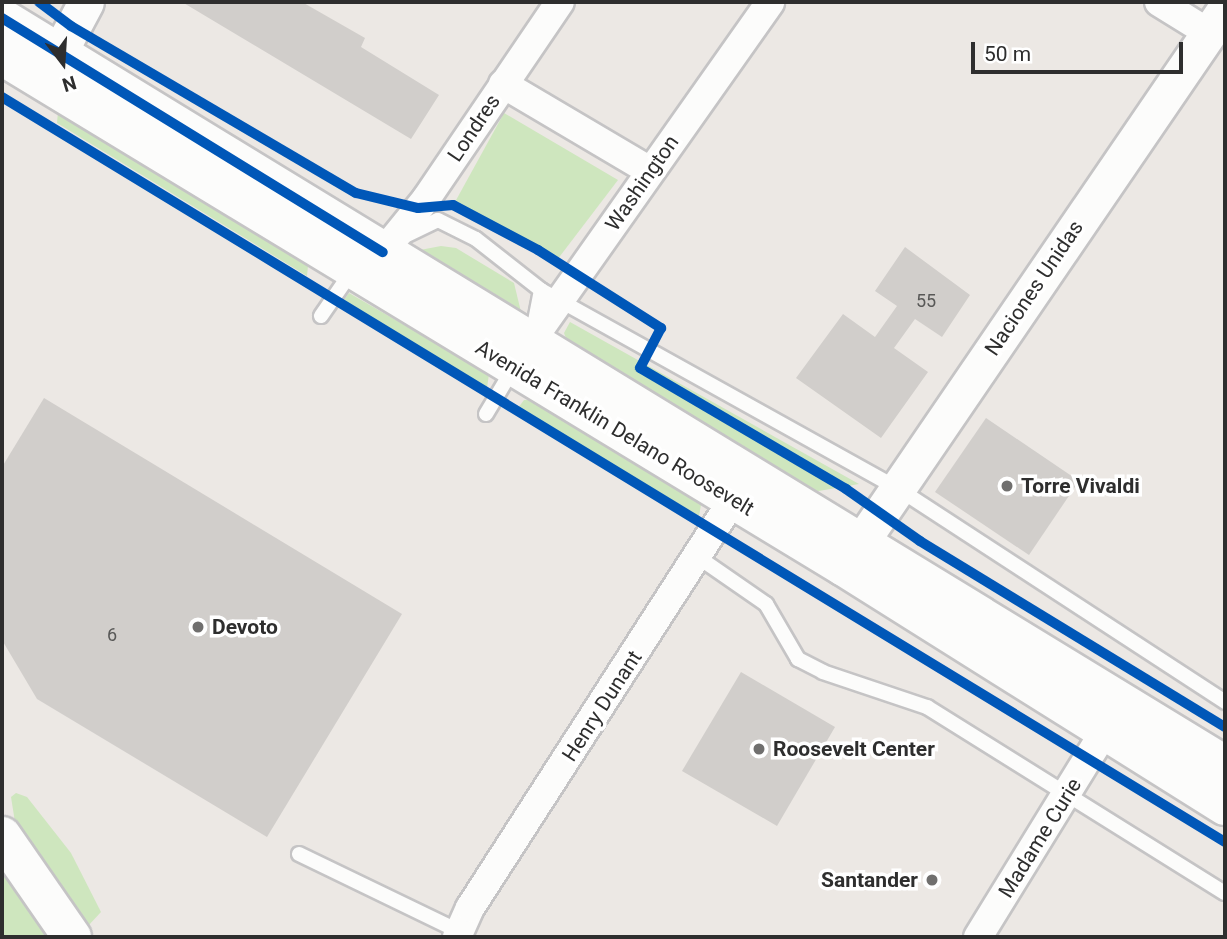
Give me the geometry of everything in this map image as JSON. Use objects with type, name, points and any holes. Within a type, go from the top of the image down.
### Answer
[{"type":"main road","name":"Avenida Franklin Delano Roosevelt","points":[[2,18],[50,67],[523,353],[1113,717],[1225,806]]},
{"type":"main road","name":"Avenida Franklin Delano Roosevelt","points":[[2,56],[50,67]]},
{"type":"main road","name":"Avenida Franklin Delano Roosevelt","points":[[1113,717],[1225,765]]},
{"type":"main road","points":[[2,836],[72,937]]},
{"type":"street","points":[[50,67],[86,2]]},
{"type":"street","name":"Londres","points":[[367,261],[426,199],[560,2]]},
{"type":"street","name":"Washington","points":[[523,353],[551,294],[650,172],[770,2]]},
{"type":"street","points":[[1159,2],[1217,21]]},
{"type":"street","name":"Naciones Unidas","points":[[852,555],[1217,21]]},
{"type":"street","points":[[503,84],[650,172]]},
{"type":"street","name":"Henry Dunant","points":[[458,934],[470,908],[741,489]]},
{"type":"street","name":"Madame Curie","points":[[978,937],[1113,717]]},
{"type":"lane","points":[[321,316],[367,261],[438,220],[476,239],[551,294],[897,488],[1225,702]]},
{"type":"lane","points":[[486,414],[523,353]]},
{"type":"lane","points":[[698,557],[766,604],[798,659],[823,672],[927,707],[1225,893]]},
{"type":"lane","points":[[299,854],[458,934]]},
{"type":"green space","points":[[58,112],[302,260],[308,266],[307,276],[57,123]]},
{"type":"green space","points":[[504,113],[618,180],[554,264],[455,202]]},
{"type":"green space","points":[[441,246],[456,248],[514,283],[522,316],[419,255],[420,250]]},
{"type":"green space","points":[[349,293],[489,374],[487,388],[343,301]]},
{"type":"green space","points":[[570,322],[859,484],[813,492],[569,346],[564,333]]},
{"type":"green space","points":[[524,400],[530,400],[696,500],[701,505],[699,516],[518,408]]},
{"type":"green space","points":[[16,793],[27,797],[71,853],[101,912],[88,926],[18,841],[11,797]]},
{"type":"green space","points":[[2,868],[52,937],[2,937]]},
{"type":"building","points":[[182,2],[302,2],[365,38],[361,47],[439,95],[411,139]]},
{"type":"building","points":[[905,247],[970,295],[942,337],[915,319],[894,348],[928,372],[881,438],[796,378],[843,314],[875,337],[897,306],[875,291]]},
{"type":"building","name":"Devoto","points":[[44,398],[402,614],[267,837],[37,699],[2,640],[2,467]]},
{"type":"building","name":"Torre Vivaldi","points":[[986,418],[1079,481],[1029,555],[935,492]]},
{"type":"building","name":"Roosevelt Center","points":[[741,672],[835,727],[777,826],[682,771]]},
{"type":"cycle path","points":[[39,2],[71,26],[356,193],[418,208],[453,205],[538,250],[661,328],[640,368],[846,489],[920,541],[1225,727]]},
{"type":"cycle path","points":[[2,18],[383,252]]},
{"type":"cycle path","points":[[2,97],[1225,842]]},
{"type":"place","name":"Torre Vivaldi","points":[[1007,486]]},
{"type":"place","name":"Devoto","points":[[198,627]]},
{"type":"place","name":"Roosevelt Center","points":[[759,749]]},
{"type":"place","name":"Santander","points":[[932,880]]}]
